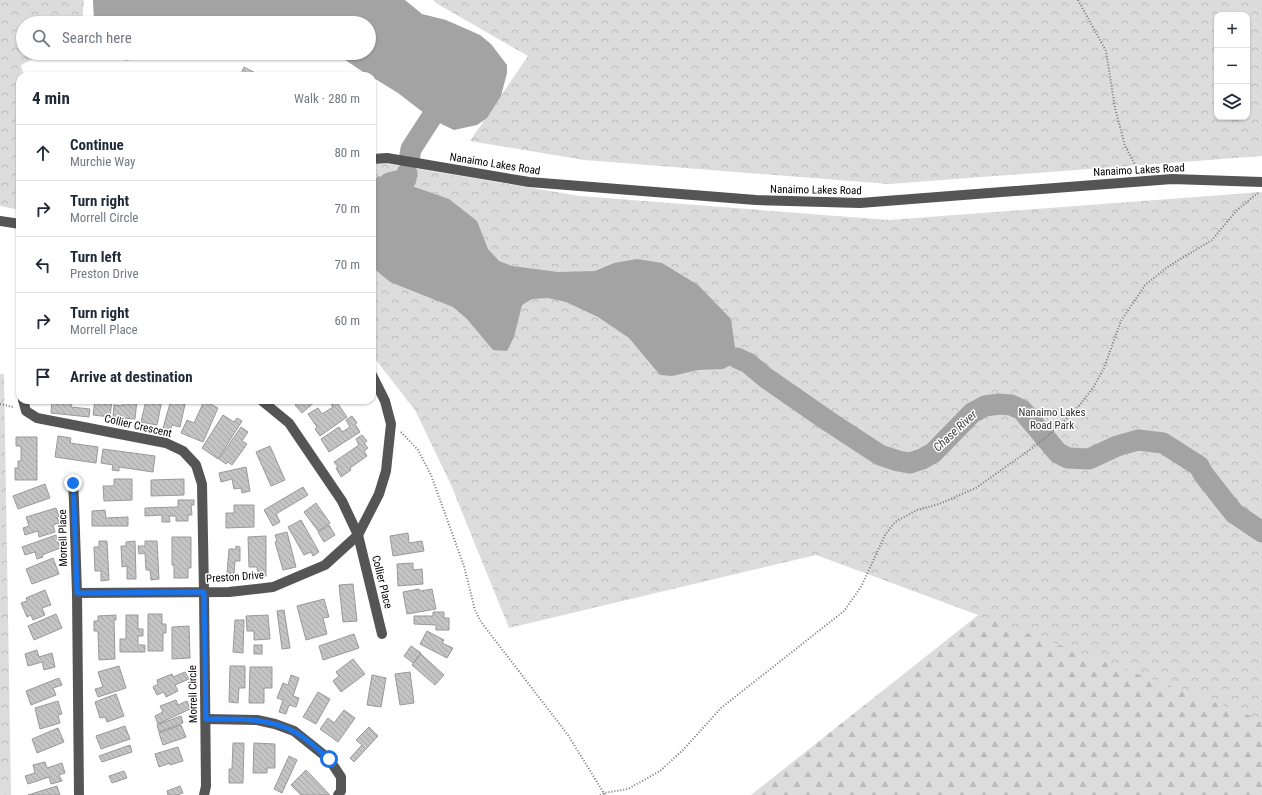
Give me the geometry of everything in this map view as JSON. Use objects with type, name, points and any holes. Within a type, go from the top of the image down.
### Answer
[{"type":"street","name":"Nanaimo Lakes Road","points":[[376,159],[387,158],[529,182],[756,200],[815,202],[860,203],[1172,179],[1262,182]]},
{"type":"street","points":[[0,221],[16,223]]},
{"type":"street","name":"Preston Drive","points":[[77,593],[229,592],[273,587],[325,565],[358,535],[379,494],[386,471],[391,424],[385,401],[376,383]]},
{"type":"street","name":"Collier Crescent","points":[[24,404],[26,411],[37,418],[166,443],[183,451],[196,465],[202,484],[204,592]]},
{"type":"street","points":[[266,404],[289,423],[342,501],[358,535]]},
{"type":"street","name":"Morrell Place","points":[[73,483],[77,593]]},
{"type":"street","name":"Collier Place","points":[[358,535],[382,634]]},
{"type":"street","name":"Morrell Circle","points":[[204,592],[206,719],[206,786],[204,795]]},
{"type":"street","points":[[77,593],[79,795]]},
{"type":"street","points":[[206,719],[257,720],[294,731],[329,759],[341,777],[341,791],[338,795]]},
{"type":"path","points":[[1078,0],[1106,51],[1115,108],[1125,146],[1144,181]]},
{"type":"path","points":[[600,795],[628,788],[660,771],[683,750],[722,708],[844,611],[861,587],[885,535],[895,522],[918,510],[939,504],[976,488],[1035,446],[1059,426],[1078,407],[1093,388],[1104,368],[1121,321],[1145,284],[1170,266],[1212,240],[1237,210],[1262,189]]},
{"type":"path","points":[[390,420],[418,450],[431,475],[464,566],[475,610],[481,622],[568,735],[604,794]]},
{"type":"green space","points":[[0,0],[84,0],[83,16],[16,16],[16,60],[31,60],[21,65],[23,72],[16,72],[16,209],[0,206]]},
{"type":"green space","points":[[433,0],[1262,0],[1262,156],[889,184],[584,160],[470,141],[528,56]]},
{"type":"green space","name":"Nanaimo Lakes Road Park","points":[[376,162],[580,196],[889,220],[1262,192],[1262,720],[816,555],[509,628],[451,485],[415,410],[376,360]]},
{"type":"green space","points":[[0,374],[4,374],[11,795],[0,795]]},
{"type":"green space","points":[[1262,390],[1262,795],[751,795]]},
{"type":"shaded area","points":[[93,0],[405,0],[422,14],[446,20],[480,35],[491,44],[507,65],[507,73],[501,96],[487,118],[477,125],[454,130],[433,120],[398,93],[376,79],[376,72],[363,72],[345,60],[376,60],[376,16],[94,16]]},
{"type":"shaded area","points":[[379,176],[389,183],[412,186],[449,199],[477,221],[488,249],[499,261],[512,266],[558,272],[595,271],[614,263],[637,259],[662,263],[698,285],[731,319],[737,362],[723,369],[698,370],[672,376],[660,375],[629,338],[598,317],[566,302],[548,298],[532,299],[522,305],[514,337],[507,351],[493,350],[467,319],[453,307],[390,282],[376,270],[376,178]]},
{"type":"building","points":[[244,67],[253,72],[242,72]]},
{"type":"building","points":[[52,404],[72,404],[71,407],[90,409],[89,417],[51,413]]},
{"type":"building","points":[[94,404],[112,404],[110,417],[93,415]]},
{"type":"building","points":[[122,404],[137,404],[135,419],[113,417],[114,405],[122,406]]},
{"type":"building","points":[[145,404],[161,404],[157,425],[141,422]]},
{"type":"building","points":[[170,404],[185,404],[180,427],[172,425],[170,430],[163,428]]},
{"type":"building","points":[[203,404],[210,404],[218,408],[203,442],[181,433],[187,420],[194,423]]},
{"type":"building","points":[[296,404],[312,404],[302,413],[295,405]]},
{"type":"building","points":[[331,404],[338,404],[347,417],[320,436],[315,429],[317,427],[308,414],[318,408],[322,414],[333,407]]},
{"type":"building","points":[[223,415],[234,422],[237,418],[242,421],[218,459],[202,448]]},
{"type":"building","points":[[352,416],[357,423],[355,424],[360,432],[329,452],[321,439],[339,427],[342,432],[350,427],[346,420]]},
{"type":"building","points":[[241,427],[248,432],[242,441],[247,444],[232,465],[228,462],[226,464],[219,459]]},
{"type":"building","points":[[362,435],[367,441],[364,443],[368,448],[364,451],[367,456],[350,468],[351,470],[341,477],[336,468],[338,467],[334,462],[359,445],[356,439]]},
{"type":"building","points":[[58,436],[71,438],[70,443],[98,447],[96,463],[55,457]]},
{"type":"building","points":[[16,437],[37,437],[37,480],[15,480],[15,468],[18,468],[18,461],[21,461],[21,446],[16,446]]},
{"type":"building","points":[[270,446],[285,480],[271,486],[256,452]]},
{"type":"building","points":[[103,449],[155,456],[153,472],[119,467],[119,471],[112,470],[113,465],[101,463]]},
{"type":"building","points":[[246,467],[250,491],[242,493],[241,488],[234,489],[232,479],[221,482],[219,473]]},
{"type":"building","points":[[114,479],[132,479],[132,500],[104,501],[103,486],[114,486]]},
{"type":"building","points":[[184,479],[184,495],[151,496],[151,480]]},
{"type":"building","points":[[45,484],[50,498],[18,509],[13,496]]},
{"type":"building","points":[[303,487],[308,495],[276,514],[280,522],[273,526],[264,510]]},
{"type":"building","points":[[178,500],[194,500],[194,505],[191,505],[192,515],[188,515],[188,521],[176,521],[176,516],[169,516],[170,522],[162,522],[162,515],[145,516],[145,508],[178,507]]},
{"type":"building","points":[[316,503],[330,523],[318,531],[304,512]]},
{"type":"building","points":[[234,505],[254,505],[254,527],[226,528],[226,513],[234,513]]},
{"type":"building","points":[[56,508],[59,516],[57,517],[59,523],[53,525],[55,532],[39,537],[38,531],[25,535],[23,528],[29,526],[26,517]]},
{"type":"building","points":[[105,510],[106,518],[128,517],[128,526],[92,526],[92,511]]},
{"type":"building","points":[[301,520],[319,552],[313,556],[311,552],[304,555],[288,527]]},
{"type":"building","points":[[329,525],[335,535],[324,542],[318,532]]},
{"type":"building","points":[[287,532],[296,567],[283,570],[275,542],[277,541],[275,535]]},
{"type":"building","points":[[408,533],[409,543],[422,541],[424,551],[393,556],[390,536]]},
{"type":"building","points":[[56,535],[60,548],[42,555],[43,557],[37,559],[35,552],[25,555],[22,547]]},
{"type":"building","points":[[266,536],[266,576],[258,577],[257,567],[249,567],[248,537]]},
{"type":"building","points":[[172,537],[191,537],[191,568],[188,568],[188,578],[174,578],[174,565],[172,565]]},
{"type":"building","points":[[99,541],[107,541],[109,580],[101,581],[101,571],[95,571],[94,547],[99,547]]},
{"type":"building","points":[[135,541],[136,579],[127,579],[127,566],[122,567],[121,546],[126,546],[126,542]]},
{"type":"building","points":[[145,541],[157,541],[159,579],[151,580],[150,570],[146,570],[145,553],[139,554],[138,546],[145,546]]},
{"type":"building","points":[[236,546],[240,547],[240,561],[235,561],[234,574],[227,573],[229,549],[236,549]]},
{"type":"building","points":[[53,558],[59,574],[32,584],[26,569]]},
{"type":"building","points":[[413,563],[413,570],[422,569],[423,584],[398,586],[397,564]]},
{"type":"building","points":[[353,584],[357,621],[343,622],[339,585]]},
{"type":"building","points":[[419,589],[420,591],[432,589],[436,609],[407,614],[403,592]]},
{"type":"building","points":[[45,590],[51,605],[42,608],[45,615],[33,620],[31,615],[27,617],[21,603],[27,601],[26,598]]},
{"type":"building","points":[[324,599],[329,617],[323,618],[327,634],[306,640],[297,606]]},
{"type":"building","points":[[284,610],[290,648],[282,649],[277,611]]},
{"type":"building","points":[[433,612],[444,612],[444,618],[449,618],[449,630],[436,630],[436,625],[414,624],[414,616],[433,616]]},
{"type":"building","points":[[56,614],[62,628],[34,640],[28,626]]},
{"type":"building","points":[[148,614],[162,614],[162,624],[166,624],[166,633],[163,633],[163,651],[148,651]]},
{"type":"building","points":[[116,615],[116,620],[114,620],[115,659],[99,660],[98,631],[94,631],[94,621],[98,621],[98,616]]},
{"type":"building","points":[[126,615],[138,615],[138,629],[143,629],[143,636],[138,636],[138,645],[145,645],[145,652],[120,652],[120,639],[126,639]]},
{"type":"building","points":[[268,615],[270,639],[254,640],[254,631],[247,631],[246,616]]},
{"type":"building","points":[[235,620],[244,620],[243,653],[233,652]]},
{"type":"building","points":[[189,626],[190,658],[172,659],[172,627]]},
{"type":"building","points":[[427,631],[444,640],[442,643],[453,648],[447,658],[420,644]]},
{"type":"building","points":[[354,634],[359,648],[323,660],[319,646]]},
{"type":"building","points":[[254,645],[262,645],[262,654],[254,654]]},
{"type":"building","points":[[411,646],[421,653],[413,663],[404,656]]},
{"type":"building","points":[[37,650],[39,657],[52,653],[55,667],[44,670],[42,662],[28,666],[25,654]]},
{"type":"building","points":[[421,654],[444,675],[435,685],[412,665]]},
{"type":"building","points":[[353,659],[365,674],[341,692],[333,681],[339,676],[336,672]]},
{"type":"building","points":[[119,666],[126,688],[98,697],[95,689],[103,687],[98,672]]},
{"type":"building","points":[[230,666],[245,666],[245,688],[239,688],[238,703],[229,702]]},
{"type":"building","points":[[250,667],[272,667],[272,688],[264,688],[264,703],[249,703]]},
{"type":"building","points":[[185,672],[189,679],[175,685],[178,691],[166,697],[164,692],[157,695],[153,687],[158,684],[157,680],[172,674],[173,677]]},
{"type":"building","points":[[410,672],[414,703],[400,705],[395,674]]},
{"type":"building","points":[[291,675],[299,678],[293,696],[299,698],[296,707],[289,705],[286,714],[279,712],[283,700],[277,698],[283,683],[288,685]]},
{"type":"building","points":[[372,675],[386,678],[381,707],[367,705]]},
{"type":"building","points":[[59,678],[62,685],[53,688],[56,695],[31,705],[26,691]]},
{"type":"building","points":[[318,692],[330,699],[316,724],[303,717]]},
{"type":"building","points":[[116,694],[124,716],[107,722],[105,717],[100,718],[95,702]]},
{"type":"building","points":[[176,700],[178,705],[187,701],[190,709],[158,724],[155,716],[163,712],[160,706]]},
{"type":"building","points":[[58,701],[62,714],[58,715],[60,723],[40,729],[35,708]]},
{"type":"building","points":[[344,710],[355,718],[338,742],[320,729],[328,718],[334,723]]},
{"type":"building","points":[[181,716],[183,723],[159,732],[157,725]]},
{"type":"building","points":[[181,725],[186,737],[163,745],[159,733]]},
{"type":"building","points":[[125,726],[130,739],[101,749],[96,736]]},
{"type":"building","points":[[369,727],[378,736],[354,762],[350,758],[362,745],[356,740]]},
{"type":"building","points":[[58,728],[64,742],[37,753],[32,739]]},
{"type":"building","points":[[233,743],[244,743],[243,783],[229,783],[229,769],[232,769]]},
{"type":"building","points":[[254,743],[275,744],[275,768],[267,768],[267,773],[253,773]]},
{"type":"building","points":[[130,745],[132,752],[102,762],[99,756]]},
{"type":"building","points":[[178,747],[183,761],[170,765],[170,763],[159,767],[155,754]]},
{"type":"building","points":[[289,756],[297,760],[282,793],[274,789]]},
{"type":"building","points":[[45,762],[47,768],[62,763],[65,773],[59,775],[62,781],[51,784],[49,777],[28,784],[25,776],[35,773],[33,765]]},
{"type":"building","points":[[306,770],[330,795],[301,795],[291,785]]},
{"type":"building","points":[[124,771],[127,778],[112,783],[109,776]]},
{"type":"building","points":[[57,786],[60,795],[28,795]]},
{"type":"building","points":[[180,786],[183,793],[168,795],[167,791]]},
{"type":"waterway","name":"Chase River","points":[[409,161],[411,149],[431,118]]},
{"type":"waterway","name":"Chase River","points":[[389,183],[406,179],[407,173]]},
{"type":"waterway","name":"Chase River","points":[[737,358],[748,363],[766,378],[880,455],[898,461],[910,463],[933,453],[972,413],[985,406],[999,404],[1011,405],[1022,410],[1058,453],[1068,458],[1089,459],[1117,446],[1138,440],[1163,443],[1199,466],[1204,475],[1234,513],[1262,532]]},
{"type":"route","points":[[73,483],[77,593],[204,592],[206,719],[257,720],[274,724],[294,731],[329,759]]}]
